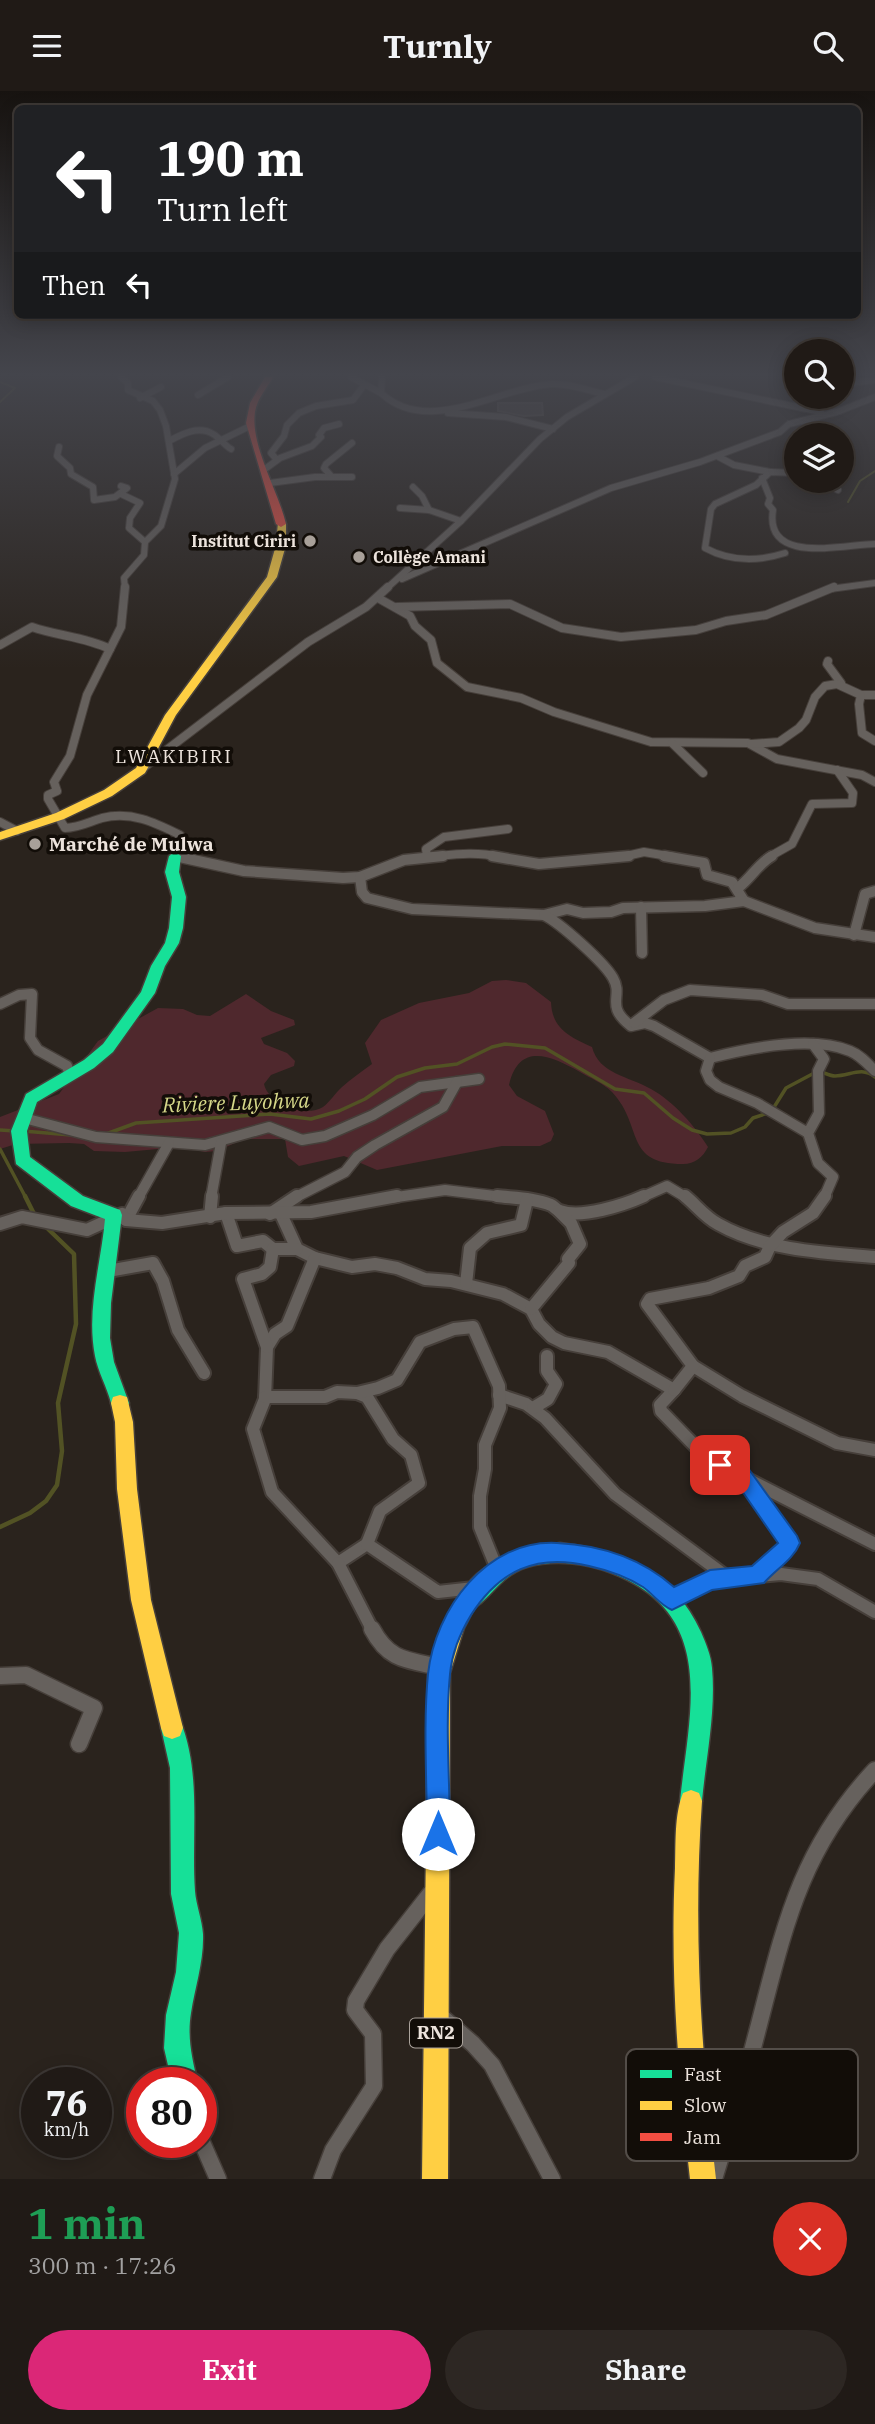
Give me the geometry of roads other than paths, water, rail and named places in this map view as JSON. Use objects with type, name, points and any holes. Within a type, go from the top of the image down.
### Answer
[{"type":"main road","points":[[0,836],[60,816],[108,793],[141,770],[171,715],[260,595],[279,563],[284,535],[272,474]]},
{"type":"main road","points":[[175,856],[172,872],[179,897],[179,909],[172,943],[158,966],[148,993],[108,1048],[70,1076],[31,1098],[19,1131],[19,1151],[22,1160],[77,1201],[120,1217],[100,1309],[104,1358],[117,1389],[124,1422],[127,1489],[141,1600],[181,1768],[183,1894],[191,1933],[188,1972],[178,2015],[177,2048],[181,2067]]},
{"type":"main road","name":"RN2","points":[[435,2179],[440,1667],[451,1629],[477,1588],[497,1569],[519,1558],[547,1553],[586,1555],[619,1564],[651,1580],[672,1599],[688,1622],[700,1652],[700,1689],[685,1877],[684,1939],[690,2049]]},
{"type":"main road","name":"RN2","points":[[701,2161],[703,2179]]},
{"type":"street","points":[[72,474],[93,487],[94,500],[121,490],[140,503],[130,518],[129,529],[145,542]]},
{"type":"street","points":[[174,474],[174,484],[161,526],[145,542],[140,561],[124,578],[127,598],[120,635],[87,694],[66,763],[54,782],[57,791],[48,795],[49,805],[60,816],[67,830],[114,815],[156,821],[180,835],[175,856],[285,876],[360,877],[393,863],[427,857],[485,854],[513,862],[539,864],[620,858],[644,852],[700,861],[704,863],[709,876],[732,882],[744,901]]},
{"type":"street","points":[[312,474],[352,477]]},
{"type":"street","points":[[141,770],[307,642],[378,598],[508,474]]},
{"type":"street","points":[[396,582],[611,488],[656,474]]},
{"type":"street","points":[[767,474],[744,492],[713,507],[705,548],[719,555],[750,560],[785,553]]},
{"type":"street","points":[[762,478],[770,498],[768,504],[773,510],[771,527],[786,542],[823,549],[875,544]]},
{"type":"street","points":[[413,487],[422,496],[429,510]]},
{"type":"street","points":[[400,508],[429,510],[461,521]]},
{"type":"street","points":[[397,607],[510,604],[562,628],[603,636],[640,636],[687,632],[726,621],[766,615],[835,587],[875,583]]},
{"type":"street","points":[[378,598],[410,616],[415,626],[431,640],[437,663],[467,687],[521,698],[554,712],[640,740],[672,743],[779,742],[783,736],[803,726],[809,715],[809,708],[826,684],[841,683]]},
{"type":"street","points":[[0,645],[32,627],[59,636],[89,639],[110,649]]},
{"type":"street","points":[[828,661],[827,664],[841,683],[861,695],[875,695]]},
{"type":"street","points":[[861,695],[859,704],[862,733],[875,741]]},
{"type":"street","points":[[672,743],[703,773]]},
{"type":"street","points":[[751,744],[777,759],[875,779]]},
{"type":"street","points":[[738,888],[756,874],[760,863],[792,843],[812,804],[852,803],[852,793],[837,770]]},
{"type":"street","points":[[0,822],[17,831]]},
{"type":"street","points":[[427,857],[426,849],[435,839],[447,834],[497,833],[508,829]]},
{"type":"street","points":[[360,877],[362,892],[367,898],[394,907],[498,915],[544,915],[567,909],[583,913],[640,908],[705,907],[744,901],[797,923],[875,937]]},
{"type":"street","points":[[854,935],[865,894],[875,891]]},
{"type":"street","points":[[640,908],[642,953]]},
{"type":"street","points":[[544,915],[556,921],[612,976],[615,981],[613,1000],[617,1012],[631,1026]]},
{"type":"street","points":[[631,1026],[664,1000],[690,990],[762,995],[788,1004],[875,1004]]},
{"type":"street","points":[[0,1004],[19,995],[32,994],[27,1034],[33,1047],[67,1066],[70,1076]]},
{"type":"street","points":[[631,1026],[645,1023],[654,1026],[710,1058],[749,1048],[813,1044],[850,1052],[862,1058],[875,1071]]},
{"type":"street","points":[[813,1044],[824,1059],[818,1071],[819,1113],[808,1133],[818,1163],[833,1177],[827,1184],[825,1198],[820,1206],[771,1241],[765,1257],[745,1266],[739,1276],[709,1288],[650,1299],[647,1304],[693,1366],[742,1396],[837,1443],[875,1450]]},
{"type":"street","points":[[710,1058],[706,1072],[716,1086],[751,1100],[787,1124],[808,1133]]},
{"type":"street","points":[[24,1118],[96,1137],[169,1143],[221,1143],[269,1127],[302,1140],[325,1136],[373,1115],[420,1087],[479,1079]]},
{"type":"street","points":[[276,1214],[286,1202],[345,1172],[357,1157],[443,1107],[457,1082]]},
{"type":"street","points":[[120,1217],[169,1143]]},
{"type":"street","points":[[210,1217],[221,1143]]},
{"type":"street","points":[[559,1211],[577,1213],[609,1209],[640,1201],[667,1186],[684,1193],[706,1216],[720,1225],[771,1241],[875,1257]]},
{"type":"street","points":[[0,1224],[9,1218],[36,1217],[72,1229],[89,1230],[120,1217],[162,1223],[226,1213],[276,1214],[331,1210],[428,1190],[471,1192],[527,1200],[551,1205],[559,1211],[571,1223],[580,1244],[568,1259],[569,1263],[531,1309]]},
{"type":"street","points":[[466,1284],[470,1248],[487,1233],[521,1225],[527,1200]]},
{"type":"street","points":[[226,1213],[237,1246],[263,1241],[273,1249],[298,1249]]},
{"type":"street","points":[[276,1214],[298,1249],[314,1258],[352,1267],[375,1265],[397,1268],[425,1279],[466,1284],[503,1294],[531,1309],[539,1324],[552,1337],[564,1343],[608,1352],[674,1390]]},
{"type":"street","points":[[273,1249],[275,1260],[272,1268],[263,1274],[243,1279],[267,1347],[265,1397],[253,1429],[272,1492],[338,1563],[378,1640],[395,1658],[440,1667]]},
{"type":"street","points":[[267,1347],[275,1333],[287,1326],[314,1258]]},
{"type":"street","points":[[108,1271],[153,1262],[163,1276],[172,1314],[184,1346],[204,1373]]},
{"type":"street","points":[[357,1393],[397,1381],[419,1342],[454,1329],[473,1327],[499,1386],[498,1414],[485,1445],[485,1468],[480,1496],[480,1527],[497,1569]]},
{"type":"street","points":[[533,1408],[543,1404],[551,1396],[556,1384],[547,1371],[547,1356]]},
{"type":"street","points":[[693,1366],[660,1405],[661,1411],[696,1447],[720,1465],[875,1544]]},
{"type":"street","points":[[265,1397],[326,1397],[337,1392],[357,1393],[368,1397],[393,1439],[411,1455],[419,1483],[380,1511],[367,1544],[338,1563]]},
{"type":"street","points":[[499,1395],[533,1408],[558,1430],[592,1473],[618,1497],[727,1577]]},
{"type":"street","points":[[741,1474],[790,1543],[788,1548],[769,1562],[757,1576]]},
{"type":"street","points":[[367,1544],[439,1592],[477,1588]]},
{"type":"street","points":[[672,1599],[710,1580],[781,1574],[818,1579],[875,1612]]},
{"type":"street","points":[[1,1676],[26,1675],[94,1708],[79,1744]]},
{"type":"street","points":[[752,2049],[765,1991],[810,1860],[841,1809],[875,1770]]},
{"type":"street","points":[[322,2179],[333,2150],[374,2086],[373,2034],[355,2010],[356,2001],[387,1949],[422,1902],[438,1886]]},
{"type":"street","points":[[436,2013],[470,2040],[497,2072],[541,2163],[552,2179]]},
{"type":"street","points":[[209,2158],[218,2179]]},
{"type":"street","points":[[713,2179],[719,2161]]},
{"type":"waterway","points":[[848,502],[860,481],[870,474]]},
{"type":"waterway","name":"Riviere Luyohwa","points":[[106,1134],[136,1123],[270,1114],[311,1119],[339,1111],[365,1099],[397,1077],[425,1068],[457,1064],[492,1047],[505,1044],[545,1048],[615,1089],[644,1093],[673,1118],[692,1130],[707,1134],[731,1133],[745,1127],[753,1118],[771,1112],[786,1088],[818,1071],[835,1076],[865,1072],[875,1077]]},
{"type":"waterway","name":"Riviere Luyohwa","points":[[0,1130],[15,1131]]},
{"type":"waterway","name":"Riviere Luyohwa","points":[[23,1131],[71,1135]]},
{"type":"waterway","points":[[0,1149],[26,1198]]},
{"type":"waterway","points":[[26,1198],[35,1216]]},
{"type":"waterway","points":[[0,1527],[30,1513],[46,1501],[57,1485],[62,1451],[58,1403],[76,1324],[74,1254],[45,1226]]},
{"type":"place","name":"Institut Ciriri","points":[[310,541]]},
{"type":"place","name":"Collège Amani","points":[[359,557]]},
{"type":"place","name":"Marché de Mulwa","points":[[35,844]]},
{"type":"district","name":"LWAKIBIRI","points":[[174,756]]}]
